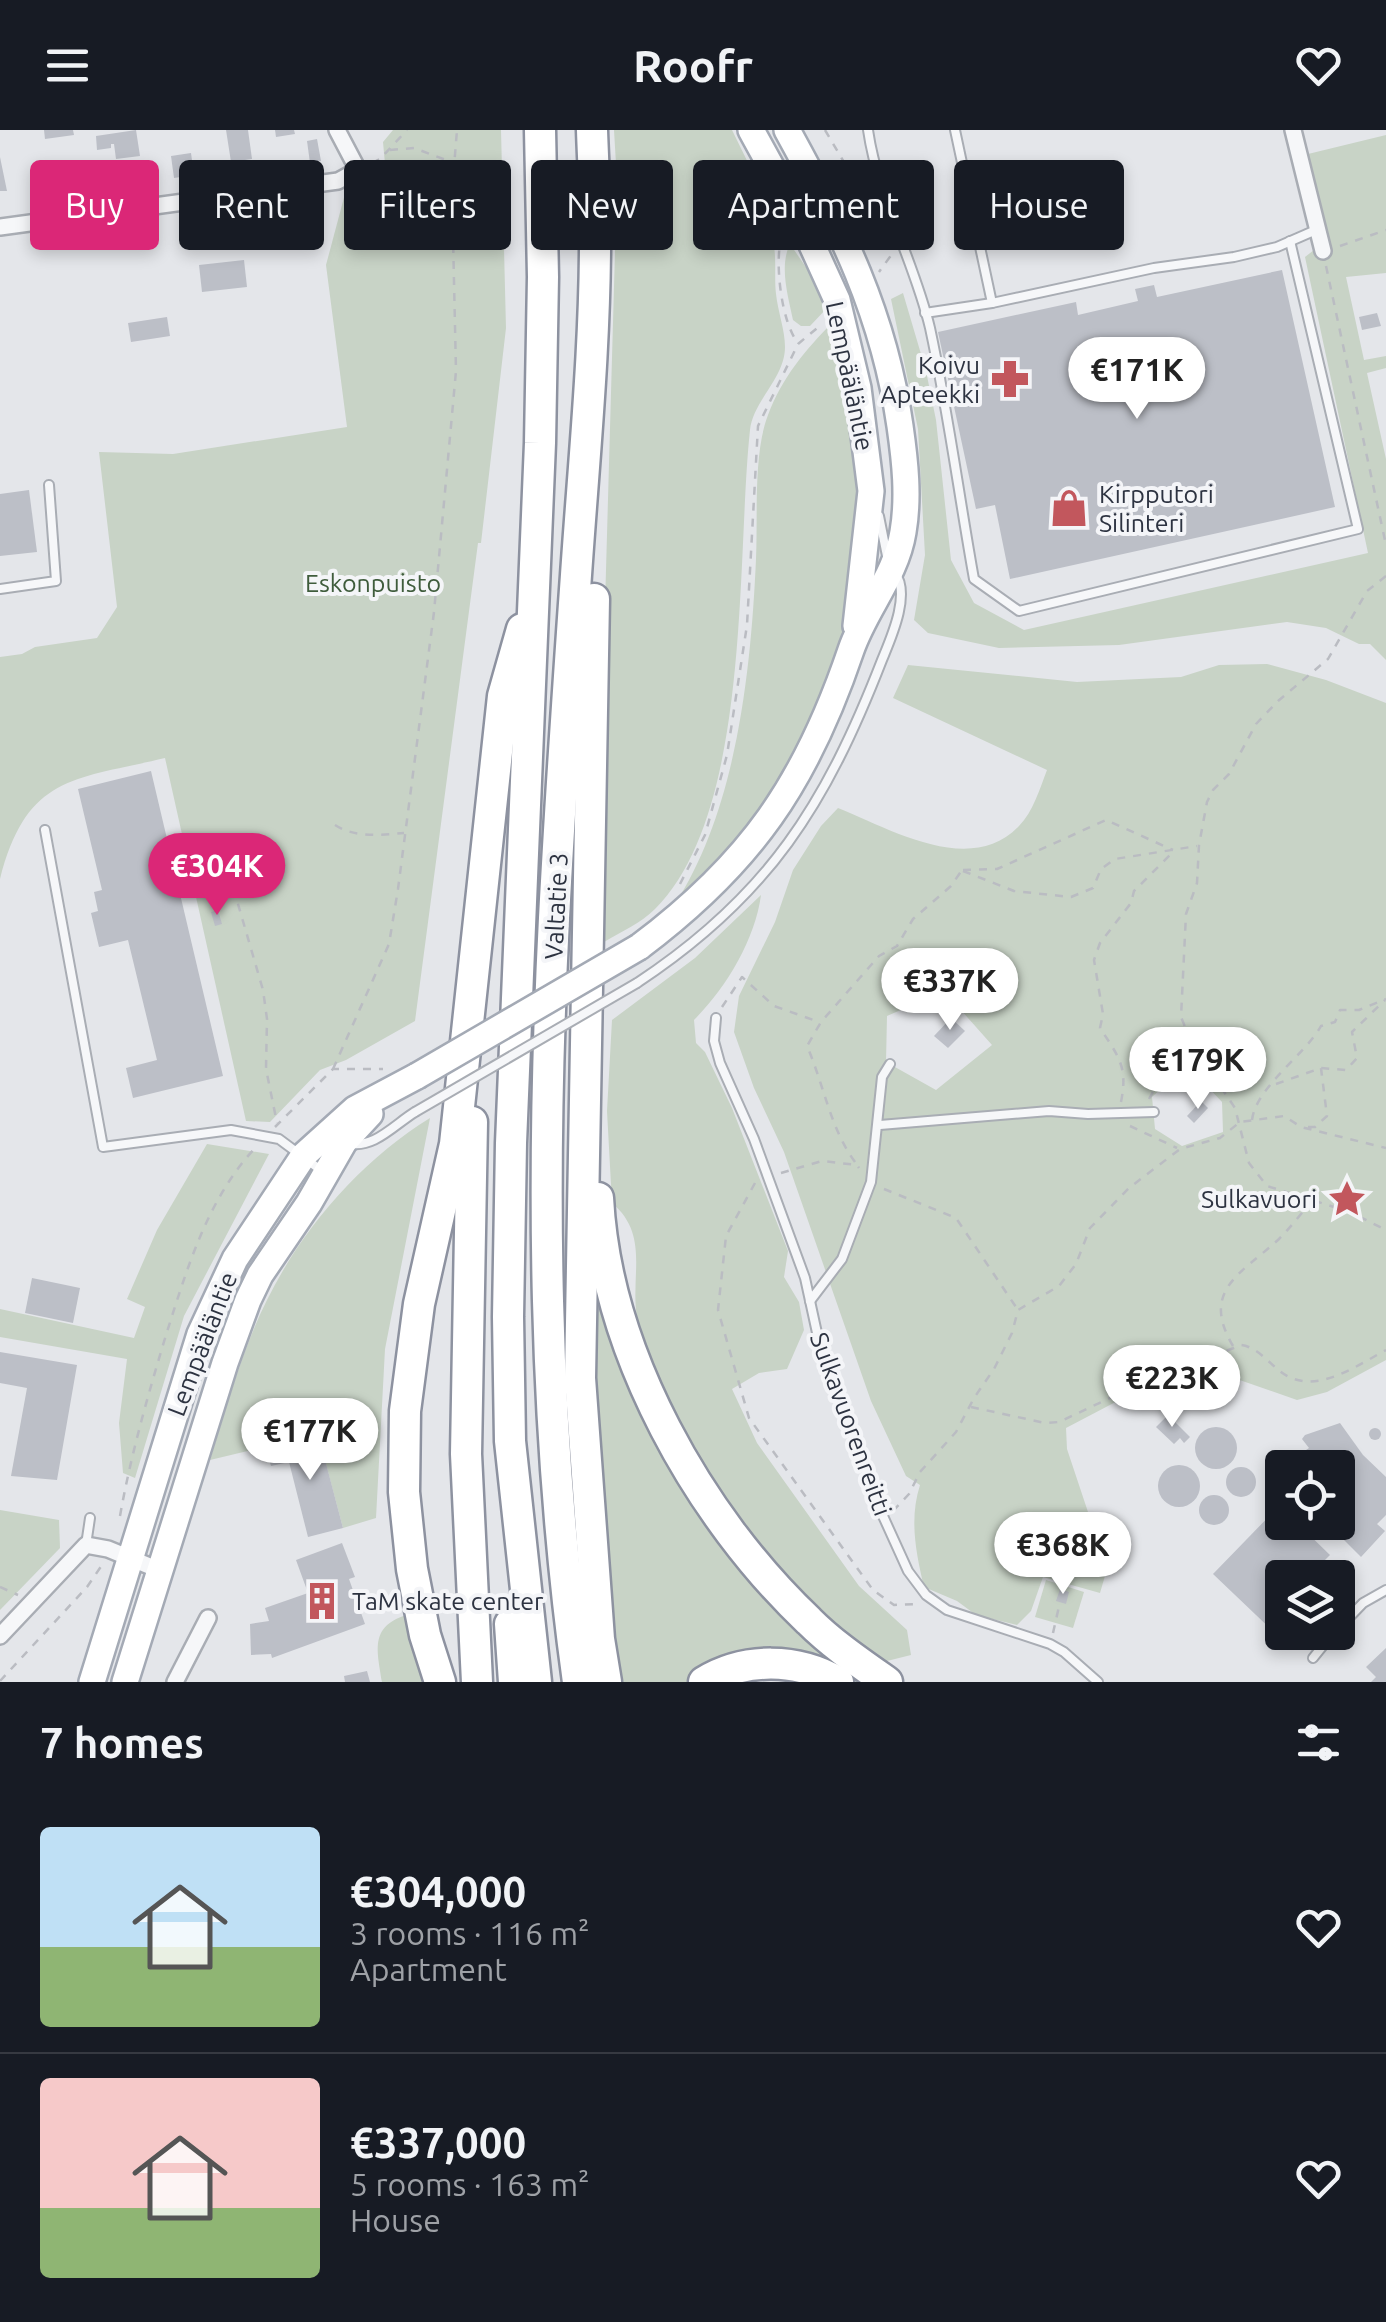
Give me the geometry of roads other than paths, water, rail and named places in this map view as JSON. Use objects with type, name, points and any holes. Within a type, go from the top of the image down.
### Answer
[{"type":"highway","name":"Valtatie 3","points":[[536,1682],[510,1441],[511,1143],[531,718],[541,388],[540,130]]},
{"type":"highway","name":"Valtatie 3","points":[[578,1682],[561,1538],[548,1357],[547,1221],[554,919],[588,438],[596,223],[592,130]]},
{"type":"highway","points":[[588,438],[598,486],[580,1378],[599,1639],[606,1682]]},
{"type":"highway","points":[[440,1682],[425,1636],[412,1569],[404,1492],[405,1411],[419,1304],[455,1144],[503,696],[532,593]]},
{"type":"highway","points":[[474,959],[466,1454],[477,1682]]},
{"type":"highway","points":[[588,1042],[598,1208],[608,1264],[640,1372],[666,1428],[729,1532],[810,1622],[887,1682]]},
{"type":"highway","points":[[510,1441],[506,1549],[514,1682]]},
{"type":"highway","points":[[704,1682],[740,1668],[768,1664],[818,1670],[838,1682]]},
{"type":"main road","name":"Lempääläntie","points":[[751,130],[802,224],[837,300],[858,388],[871,491],[854,640]]},
{"type":"main road","name":"Lempääläntie","points":[[92,1682],[178,1400],[215,1298],[255,1226],[304,1155],[354,1109],[639,948],[713,886],[763,830],[810,752],[832,706],[854,640],[892,570],[903,534],[904,453],[893,378],[864,281],[787,130]]},
{"type":"main road","name":"Lempääläntie","points":[[125,1682],[225,1362],[260,1275],[344,1142],[378,1106],[417,1076]]},
{"type":"street","points":[[0,227],[338,182],[358,170],[336,130]]},
{"type":"street","points":[[1293,130],[1323,251]]},
{"type":"street","points":[[0,1636],[86,1546],[108,1549],[159,1570]]},
{"type":"street","points":[[175,1682],[208,1618]]},
{"type":"lane","points":[[868,130],[873,167],[930,327],[974,579],[1018,611],[1358,529],[1290,241]]},
{"type":"lane","points":[[956,130],[992,303]]},
{"type":"lane","points":[[925,313],[992,303],[1154,268],[1234,257],[1316,230]]},
{"type":"lane","points":[[0,589],[56,581],[50,485]]},
{"type":"lane","points":[[344,1142],[358,1146],[370,1143],[415,1112],[637,983],[683,950],[736,903],[780,854],[818,802],[860,720],[890,642],[902,593],[901,581],[884,549],[878,502],[871,491]]},
{"type":"lane","points":[[44,830],[103,1146],[231,1130],[279,1139],[325,1174]]},
{"type":"lane","points":[[716,1018],[714,1040],[720,1064],[768,1177],[810,1302]]},
{"type":"lane","name":"Sulkavuorenreitti","points":[[890,1064],[882,1077],[871,1182],[842,1258],[810,1302],[819,1342],[883,1516],[914,1581],[947,1610],[1050,1644],[1098,1682]]},
{"type":"lane","points":[[880,1124],[1049,1111],[1151,1112]]},
{"type":"lane","points":[[86,1546],[90,1518]]},
{"type":"lane","points":[[1355,1612],[1371,1596],[1386,1590]]},
{"type":"lane","points":[[1313,1658],[1320,1650]]},
{"type":"place","name":"Koivu Apteekki","points":[[1010,379]]},
{"type":"place","name":"Kirpputori Silinteri","points":[[1069,508]]},
{"type":"place","name":"Sulkavuori","points":[[1347,1199]]},
{"type":"place","name":"TaM skate center","points":[[322,1601]]},
{"type":"park label","name":"Eskonpuisto","points":[[373,583]]}]
